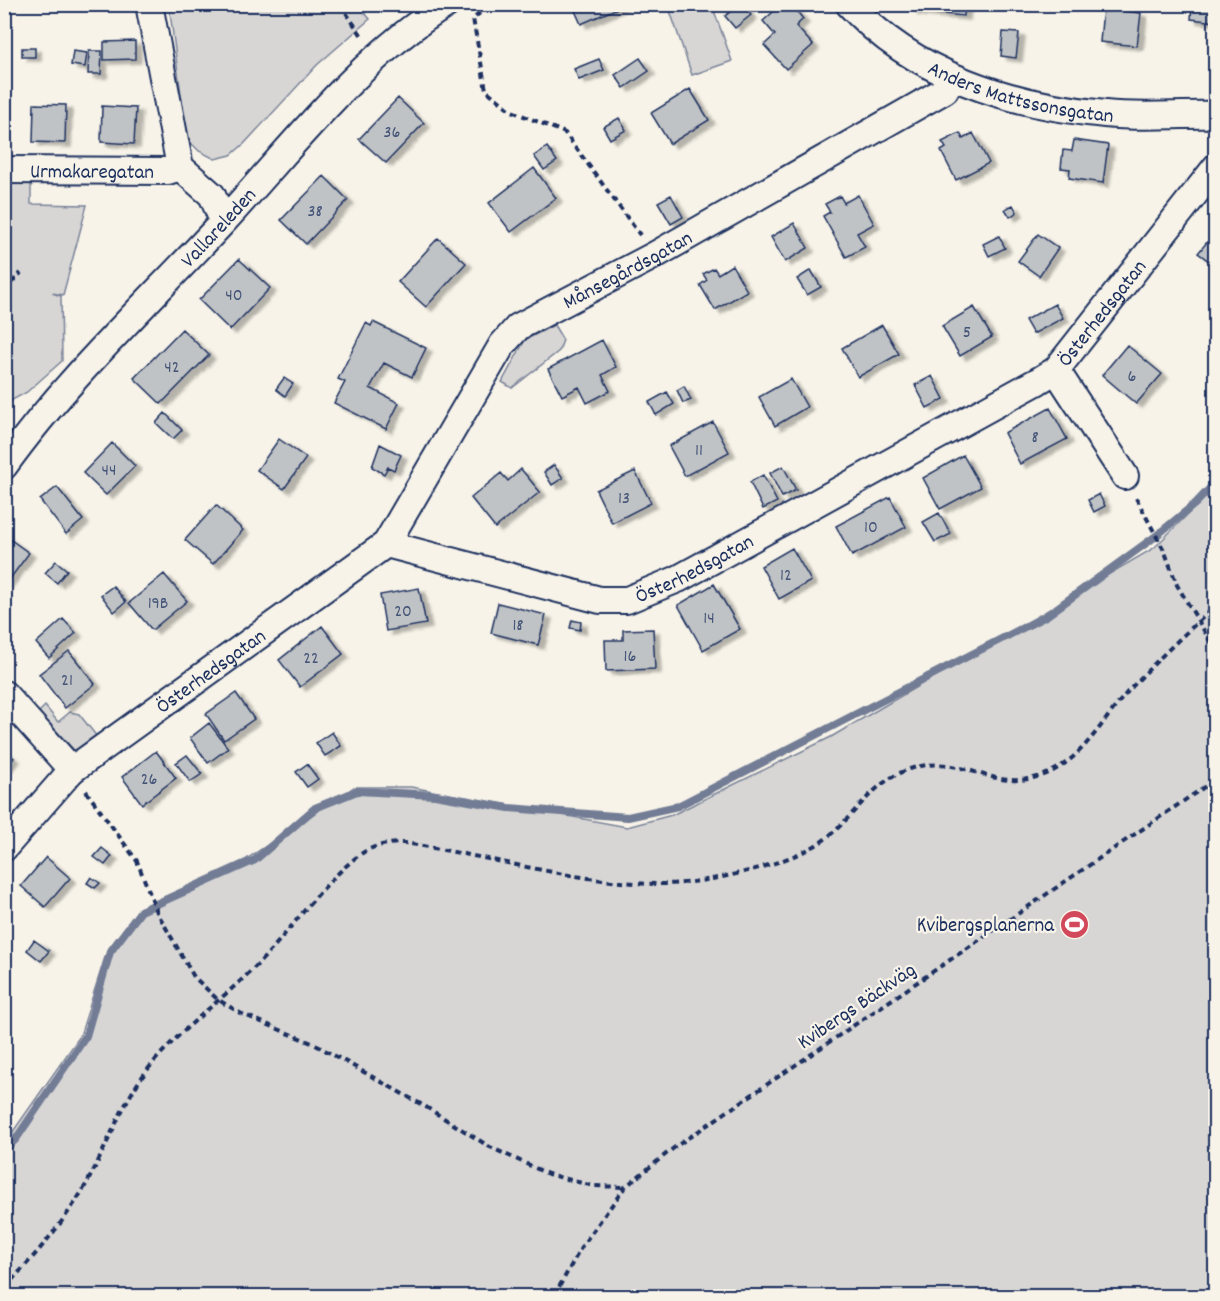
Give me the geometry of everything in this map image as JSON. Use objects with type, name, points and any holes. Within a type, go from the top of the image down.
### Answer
[{"type":"street","points":[[149,4],[180,167],[212,195],[223,221]]},
{"type":"street","name":"Vallareleden","points":[[4,466],[13,436],[62,394],[304,132],[377,58],[408,31],[447,4]]},
{"type":"street","name":"Anders Mattssonsgatan","points":[[849,4],[884,36],[951,78],[1030,102],[1106,114],[1215,114]]},
{"type":"street","name":"Månsegårdsgatan","points":[[386,544],[502,345],[518,327],[655,255],[945,90],[951,78]]},
{"type":"street","name":"Urmakaregatan","points":[[4,170],[168,171],[180,167]]},
{"type":"street","name":"Österhedsgatan","points":[[4,848],[72,770],[386,544],[600,600],[627,600],[678,579],[1056,370],[1215,167]]},
{"type":"street","points":[[1056,370],[1125,476]]},
{"type":"street","points":[[4,694],[72,770]]},
{"type":"path","points":[[340,4],[377,58]]},
{"type":"path","points":[[477,4],[481,12],[473,19],[486,90],[512,111],[565,133],[655,255]]},
{"type":"path","points":[[4,290],[21,273]]},
{"type":"path","points":[[1125,476],[1187,604],[1199,620],[1215,651]]},
{"type":"path","points":[[4,1288],[46,1242],[88,1183],[139,1081],[177,1036],[256,966],[338,874],[359,854],[386,843],[435,847],[592,877],[668,884],[742,871],[811,848],[843,824],[879,787],[895,775],[915,766],[936,763],[964,767],[993,776],[1024,780],[1045,776],[1059,769],[1078,753],[1132,687],[1215,606]]},
{"type":"path","points":[[72,770],[131,852],[157,912],[194,977],[217,999],[240,1013],[314,1044],[426,1107],[490,1147],[548,1174],[593,1186],[625,1187]]},
{"type":"path","name":"Kvibergs Bäckväg","points":[[554,1296],[582,1246],[625,1187],[675,1146],[1215,779]]},
{"type":"shaded area","points":[[169,5],[358,5],[370,19],[317,65],[244,144],[231,155],[215,159],[199,151],[187,139]]},
{"type":"shaded area","points":[[668,5],[712,5],[732,61],[692,75]]},
{"type":"shaded area","points":[[5,182],[31,182],[31,204],[87,205],[63,295],[52,293],[61,296],[62,361],[27,392],[5,404]]},
{"type":"shaded area","points":[[554,325],[563,340],[559,351],[512,388],[502,382],[525,340]]},
{"type":"shaded area","points":[[1215,487],[1215,1296],[5,1296],[5,1143],[80,1036],[106,954],[139,908],[245,860],[354,787],[411,787],[627,827],[672,815],[831,737],[1154,548]]},
{"type":"shaded area","points":[[45,706],[58,722],[70,712],[79,714],[98,738],[83,749],[74,750],[39,712]]},
{"type":"building","points":[[572,4],[627,4],[581,24]]},
{"type":"building","points":[[740,4],[751,15],[735,28],[725,16]]},
{"type":"building","points":[[782,4],[791,4],[803,19],[796,26],[813,45],[786,69],[764,45],[775,35],[763,21]]},
{"type":"building","points":[[913,4],[965,4],[964,16],[912,11]]},
{"type":"building","points":[[1192,4],[1216,4],[1216,22],[1191,19]]},
{"type":"building","points":[[1103,9],[1141,13],[1137,46],[1100,42]]},
{"type":"building","points":[[1003,32],[1019,33],[1016,58],[1001,56]]},
{"type":"building","points":[[135,41],[135,59],[104,60],[104,42]]},
{"type":"building","points":[[22,48],[35,48],[35,57],[22,57]]},
{"type":"building","points":[[73,51],[87,53],[85,67],[71,65]]},
{"type":"building","points":[[89,51],[102,51],[101,74],[88,74]]},
{"type":"building","points":[[640,58],[649,71],[624,88],[615,75]]},
{"type":"building","points":[[599,59],[604,70],[579,80],[574,69]]},
{"type":"building","points":[[690,89],[709,120],[670,144],[651,113]]},
{"type":"building","points":[[398,98],[424,123],[386,163],[359,139]]},
{"type":"building","points":[[34,104],[66,105],[65,143],[33,142]]},
{"type":"building","points":[[102,106],[136,108],[134,144],[101,142]]},
{"type":"building","points":[[619,118],[626,130],[610,139],[603,127]]},
{"type":"building","points":[[960,133],[963,139],[973,133],[989,163],[956,180],[941,151],[946,148],[942,142]]},
{"type":"building","points":[[1074,140],[1108,145],[1103,183],[1069,178],[1070,169],[1061,168],[1063,150],[1072,151]]},
{"type":"building","points":[[547,147],[557,161],[544,170],[534,156]]},
{"type":"building","points":[[534,168],[556,198],[511,232],[489,203]]},
{"type":"building","points":[[324,176],[348,200],[306,244],[281,220]]},
{"type":"building","points":[[671,195],[683,217],[671,224],[658,202]]},
{"type":"building","points":[[858,195],[874,224],[857,233],[865,247],[846,257],[823,216],[830,212],[825,204],[840,196],[844,203]]},
{"type":"building","points":[[1013,205],[1017,212],[1010,217],[1005,209]]},
{"type":"building","points":[[794,223],[808,248],[785,262],[771,237]]},
{"type":"building","points":[[1216,231],[1216,266],[1198,253]]},
{"type":"building","points":[[1038,234],[1058,248],[1039,276],[1018,261]]},
{"type":"building","points":[[999,236],[1005,248],[989,256],[983,244]]},
{"type":"building","points":[[438,238],[466,263],[426,307],[398,282]]},
{"type":"building","points":[[239,259],[270,288],[230,330],[199,300]]},
{"type":"building","points":[[732,265],[747,291],[715,310],[700,285],[707,280],[703,274],[714,268],[718,274]]},
{"type":"building","points":[[811,270],[821,287],[807,295],[797,279]]},
{"type":"building","points":[[1055,304],[1063,318],[1033,334],[1025,320]]},
{"type":"building","points":[[974,307],[992,337],[960,356],[942,326]]},
{"type":"building","points":[[373,322],[426,348],[412,377],[384,363],[370,388],[399,403],[386,429],[334,403],[345,382],[338,379],[366,323],[371,326]]},
{"type":"building","points":[[882,325],[899,354],[858,377],[842,348]]},
{"type":"building","points":[[182,329],[209,355],[161,404],[134,378]]},
{"type":"building","points":[[602,340],[616,367],[602,375],[610,391],[587,403],[579,387],[562,396],[548,369]]},
{"type":"building","points":[[1127,345],[1162,374],[1136,404],[1102,375]]},
{"type":"building","points":[[932,376],[944,399],[927,408],[915,385]]},
{"type":"building","points":[[284,378],[293,384],[285,396],[276,389]]},
{"type":"building","points":[[791,379],[807,407],[775,426],[759,397]]},
{"type":"building","points":[[684,386],[691,400],[683,403],[677,390]]},
{"type":"building","points":[[667,392],[674,404],[656,415],[649,402]]},
{"type":"building","points":[[1050,408],[1067,439],[1020,464],[1004,433]]},
{"type":"building","points":[[165,413],[182,430],[173,439],[156,423]]},
{"type":"building","points":[[713,422],[729,452],[685,476],[669,446]]},
{"type":"building","points":[[279,439],[306,458],[284,489],[257,470]]},
{"type":"building","points":[[112,443],[135,466],[106,495],[83,473]]},
{"type":"building","points":[[380,444],[401,455],[394,470],[388,467],[384,474],[372,467]]},
{"type":"building","points":[[963,455],[981,487],[940,509],[923,478]]},
{"type":"building","points":[[554,465],[563,478],[552,485],[544,472]]},
{"type":"building","points":[[783,466],[796,490],[782,497],[770,473]]},
{"type":"building","points":[[521,469],[540,492],[495,528],[471,498],[501,473],[508,481]]},
{"type":"building","points":[[635,471],[651,503],[612,523],[596,490]]},
{"type":"building","points":[[763,475],[777,502],[763,509],[750,482]]},
{"type":"building","points":[[57,487],[83,520],[66,534],[40,500]]},
{"type":"building","points":[[1099,494],[1105,506],[1094,512],[1088,500]]},
{"type":"building","points":[[890,497],[906,527],[852,556],[836,526]]},
{"type":"building","points":[[216,505],[243,530],[213,564],[185,540]]},
{"type":"building","points":[[939,513],[951,534],[935,542],[923,522]]},
{"type":"building","points":[[4,535],[29,553],[4,587]]},
{"type":"building","points":[[792,548],[811,581],[779,599],[761,566]]},
{"type":"building","points":[[56,561],[67,570],[57,583],[45,573]]},
{"type":"building","points":[[164,574],[187,601],[152,630],[129,603]]},
{"type":"building","points":[[714,584],[740,629],[703,650],[678,605]]},
{"type":"building","points":[[113,586],[126,602],[114,612],[101,595]]},
{"type":"building","points":[[419,588],[426,624],[386,631],[380,595]]},
{"type":"building","points":[[498,603],[546,615],[538,645],[491,633]]},
{"type":"building","points":[[63,619],[76,633],[49,658],[36,643]]},
{"type":"building","points":[[572,620],[581,622],[580,630],[570,628]]},
{"type":"building","points":[[322,626],[343,654],[300,687],[279,660]]},
{"type":"building","points":[[653,629],[655,669],[606,671],[605,640],[623,640],[623,630]]},
{"type":"building","points":[[69,651],[95,684],[65,708],[39,674]]},
{"type":"building","points":[[236,693],[254,719],[224,740],[206,714]]},
{"type":"building","points":[[209,723],[228,748],[208,763],[190,738]]},
{"type":"building","points":[[332,732],[341,746],[325,756],[316,743]]},
{"type":"building","points":[[4,751],[14,758],[4,769]]},
{"type":"building","points":[[156,751],[176,778],[142,804],[122,777]]},
{"type":"building","points":[[187,755],[202,774],[190,782],[176,763]]},
{"type":"building","points":[[307,764],[318,779],[307,787],[296,772]]},
{"type":"building","points":[[102,848],[112,856],[105,865],[94,857]]},
{"type":"building","points":[[46,857],[70,878],[45,907],[21,886]]},
{"type":"building","points":[[91,877],[100,883],[95,888],[87,883]]},
{"type":"building","points":[[34,940],[49,951],[41,961],[27,950]]},
{"type":"waterway","points":[[4,1151],[16,1139],[86,1036],[110,952],[141,911],[255,860],[315,808],[357,791],[435,795],[509,808],[628,817],[678,806],[1046,616],[1156,536],[1196,503],[1216,482]]},
{"type":"place","name":"Kvibergsplanerna","points":[[1075,924]]}]
